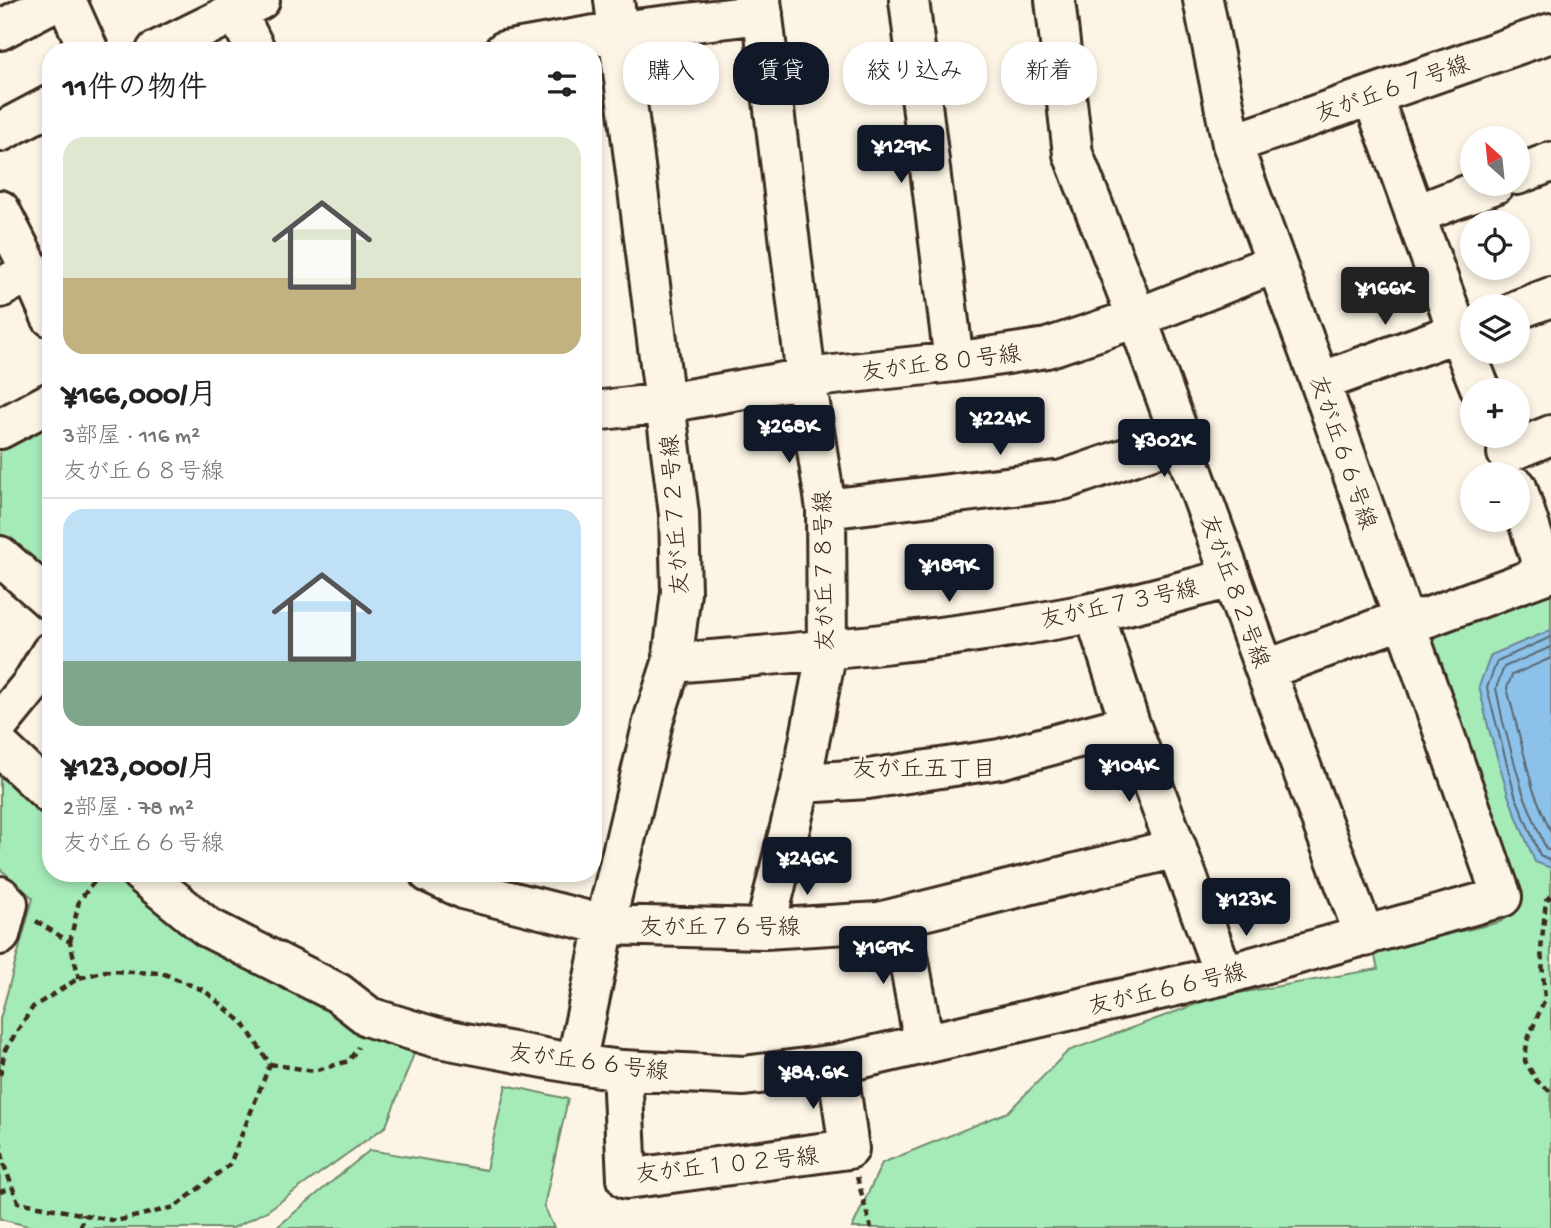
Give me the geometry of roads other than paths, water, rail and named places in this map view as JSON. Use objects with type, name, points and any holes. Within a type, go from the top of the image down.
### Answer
[{"type":"street","points":[[0,30],[57,0]]},
{"type":"street","points":[[66,0],[85,42]]},
{"type":"street","points":[[909,0],[954,362]]},
{"type":"street","name":"友が丘８２号線","points":[[1055,0],[1073,155],[1137,318],[1365,937]]},
{"type":"street","name":"友が丘６６号線","points":[[152,882],[207,927],[338,993],[369,1017],[434,1037],[576,1064],[622,1070],[744,1076],[836,1064],[1224,975],[1502,897],[1320,382],[1232,144],[1203,0]]},
{"type":"street","points":[[174,42],[248,6],[254,42]]},
{"type":"street","points":[[533,42],[616,16],[762,7]]},
{"type":"street","name":"友が丘７８号線","points":[[762,7],[806,378],[826,509],[827,650],[801,783],[765,929]]},
{"type":"street","name":"友が丘７２号線","points":[[576,1064],[605,925],[654,718],[672,663],[681,592],[679,514],[616,16]]},
{"type":"street","name":"友が丘６７号線","points":[[1232,144],[1551,33]]},
{"type":"street","points":[[1372,96],[1460,318]]},
{"type":"street","points":[[0,132],[42,109]]},
{"type":"street","points":[[1530,170],[1551,162]]},
{"type":"street","points":[[1417,214],[1464,196]]},
{"type":"street","points":[[0,210],[15,279],[42,308]]},
{"type":"street","name":"友が丘８０号線","points":[[602,410],[666,403],[806,378],[954,362],[1046,348],[1137,318],[1276,263]]},
{"type":"street","points":[[1530,305],[1551,297]]},
{"type":"street","points":[[1320,382],[1460,332]]},
{"type":"street","points":[[0,429],[42,407]]},
{"type":"street","points":[[1509,462],[1551,435]]},
{"type":"street","points":[[826,509],[1063,480],[1181,439]]},
{"type":"street","points":[[1265,670],[1403,619],[1426,618],[1548,573],[1530,522]]},
{"type":"street","points":[[0,556],[42,593]]},
{"type":"street","name":"友が丘７３号線","points":[[672,663],[827,650],[1094,612],[1231,578]]},
{"type":"street","points":[[1094,612],[1130,724],[1224,975]]},
{"type":"street","points":[[0,723],[42,667]]},
{"type":"street","points":[[801,783],[868,779],[1000,759],[1130,724]]},
{"type":"street","points":[[0,747],[42,787]]},
{"type":"street","name":"友が丘７６号線","points":[[468,882],[605,925],[765,929],[879,922],[1177,848]]},
{"type":"street","points":[[901,916],[924,1044]]},
{"type":"street","name":"友が丘１０２号線","points":[[622,1070],[626,1179],[849,1149],[836,1064]]},
{"type":"water","points":[[1551,630],[1551,868],[1535,862],[1509,798],[1479,686],[1491,655]]},
{"type":"district","name":"友が丘五丁目","points":[[924,768]]}]
